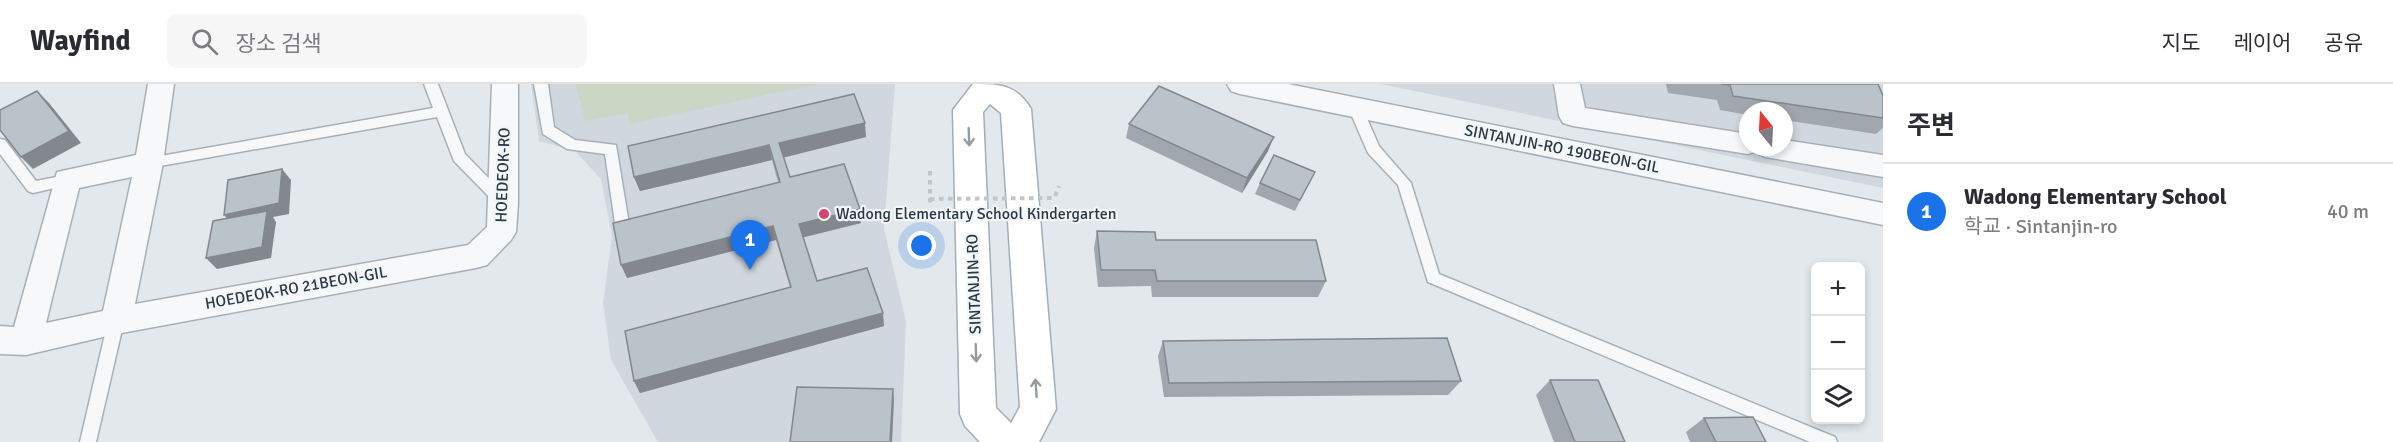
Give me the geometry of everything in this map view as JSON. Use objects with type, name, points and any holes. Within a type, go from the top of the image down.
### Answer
[{"type":"main road","name":"SINTANJIN-RO","points":[[1004,442],[978,414],[968,110],[989,85],[1016,109],[1038,409],[1020,442]]},
{"type":"street","points":[[116,321],[149,163],[161,84]]},
{"type":"street","name":"HOEDEOK-RO","points":[[476,256],[501,232],[504,203],[505,84]]},
{"type":"street","name":"SINTANJIN-RO 190BEON-GIL","points":[[1240,84],[1883,214]]},
{"type":"street","points":[[1568,84],[1573,116],[1739,143]]},
{"type":"street","points":[[1793,152],[1883,166]]},
{"type":"street","points":[[13,340],[67,180],[149,163]]},
{"type":"street","name":"HOEDEOK-RO 21BEON-GIL","points":[[13,340],[476,256]]},
{"type":"lane","points":[[431,84],[459,157],[504,203]]},
{"type":"lane","points":[[540,84],[548,130],[572,145],[611,148],[623,230]]},
{"type":"lane","points":[[1355,107],[1372,149],[1404,183],[1433,278],[1829,442]]},
{"type":"lane","points":[[149,163],[442,111]]},
{"type":"lane","points":[[0,144],[33,186],[67,180]]},
{"type":"lane","points":[[88,442],[116,321]]},
{"type":"path","points":[[930,171],[930,207]]},
{"type":"path","points":[[930,199],[1053,198],[1059,186]]},
{"type":"shaded area","points":[[531,84],[895,84],[884,229],[906,321],[901,442],[658,442],[611,360],[603,303],[612,236],[601,179],[575,151],[539,141]]},
{"type":"shaded area","points":[[1381,84],[1883,84],[1883,188]]},
{"type":"green space","points":[[576,84],[818,84],[629,124],[628,113],[585,121]]},
{"type":"building","points":[[1721,84],[1878,84],[1883,96],[1883,118],[1793,105],[1793,102],[1774,102],[1733,96],[1730,85]]},
{"type":"building","points":[[1159,86],[1274,137],[1247,178],[1129,124]]},
{"type":"building","points":[[37,91],[69,131],[21,157],[0,130],[0,110]]},
{"type":"building","points":[[854,94],[865,123],[779,143],[790,177],[844,164],[860,209],[799,224],[817,281],[867,268],[883,313],[634,381],[625,331],[791,287],[773,226],[621,265],[613,223],[780,182],[769,145],[634,177],[628,146]]},
{"type":"building","points":[[1274,155],[1315,172],[1300,200],[1260,183]]},
{"type":"building","points":[[282,169],[279,203],[224,215],[228,180]]},
{"type":"building","points":[[267,211],[262,247],[206,258],[213,221]]},
{"type":"building","points":[[1097,231],[1155,232],[1156,240],[1316,240],[1326,281],[1157,281],[1155,270],[1101,270]]},
{"type":"building","points":[[1447,338],[1461,381],[1169,383],[1163,341]]},
{"type":"building","points":[[1550,380],[1598,380],[1625,442],[1575,442]]},
{"type":"building","points":[[797,387],[893,389],[890,442],[790,442]]},
{"type":"building","points":[[1753,417],[1766,442],[1716,442],[1704,418]]},
{"type":"place","name":"Wadong Elementary School Kindergarten","points":[[824,214]]},
{"type":"place","name":"Wadong Elementary School","points":[[750,270]]}]
